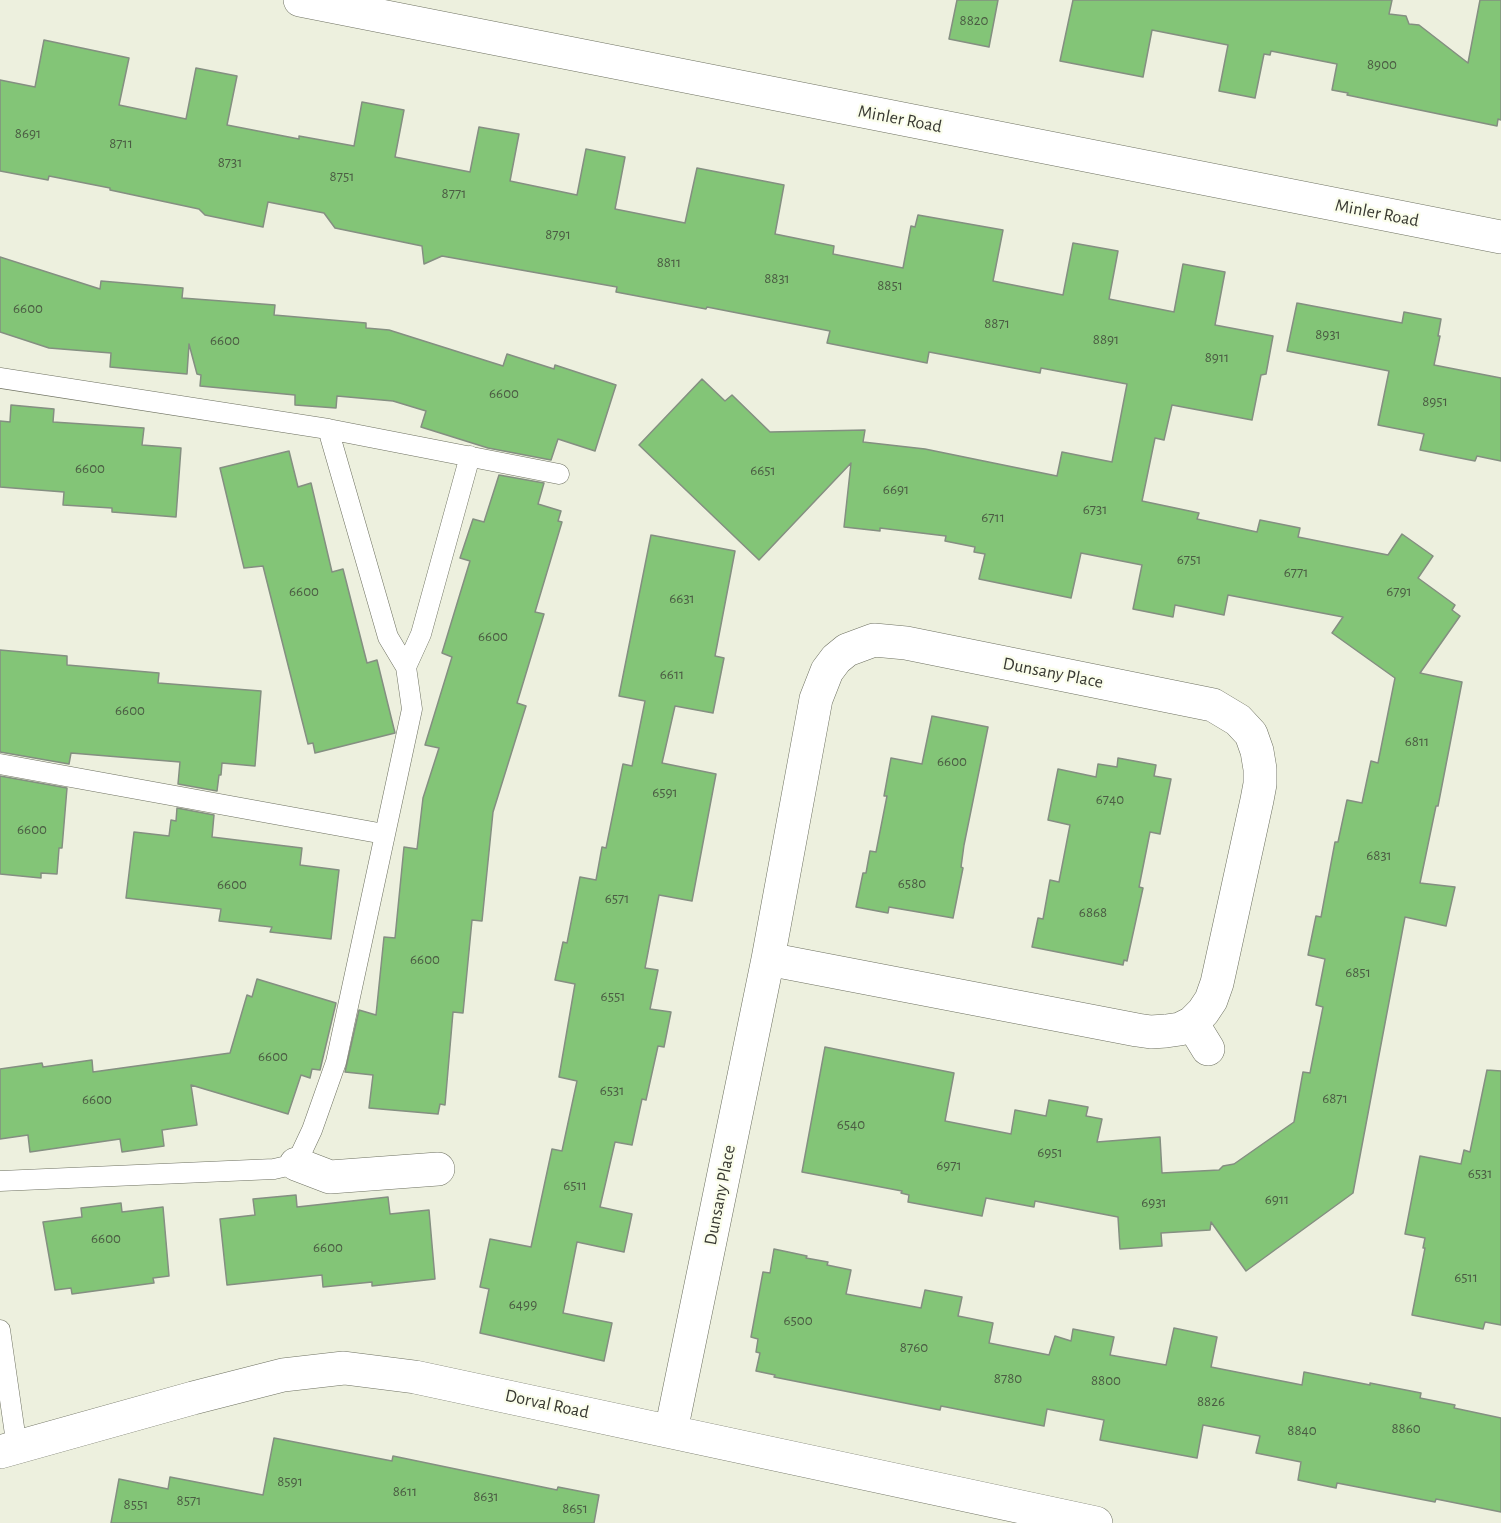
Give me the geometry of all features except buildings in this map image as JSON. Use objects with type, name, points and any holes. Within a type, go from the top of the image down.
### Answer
[{"type":"street","name":"Minler Road","points":[[300,0],[1501,237]]},
{"type":"street","name":"Dunsany Place","points":[[671,1431],[768,959],[816,699],[827,671],[836,659],[840,637],[860,644],[874,640],[890,641],[1200,702],[1226,711],[1238,720],[1262,726],[1257,751],[1260,784],[1257,800],[1217,983],[1211,1000],[1203,1012],[1200,1036],[1180,1029],[1151,1032],[1137,1030],[768,959]]},
{"type":"street","points":[[296,1164],[330,1177],[438,1169]]},
{"type":"street","name":"Dorval Road","points":[[8,1450],[283,1375],[344,1368],[415,1377],[1093,1523]]},
{"type":"lane","points":[[0,378],[328,429],[559,474]]},
{"type":"lane","points":[[0,1181],[274,1169],[296,1164],[312,1130],[336,1062],[412,709],[406,667],[388,637],[328,429]]},
{"type":"lane","points":[[406,667],[421,634],[470,456]]},
{"type":"lane","points":[[0,764],[384,834]]},
{"type":"lane","points":[[0,1330],[8,1450]]}]
